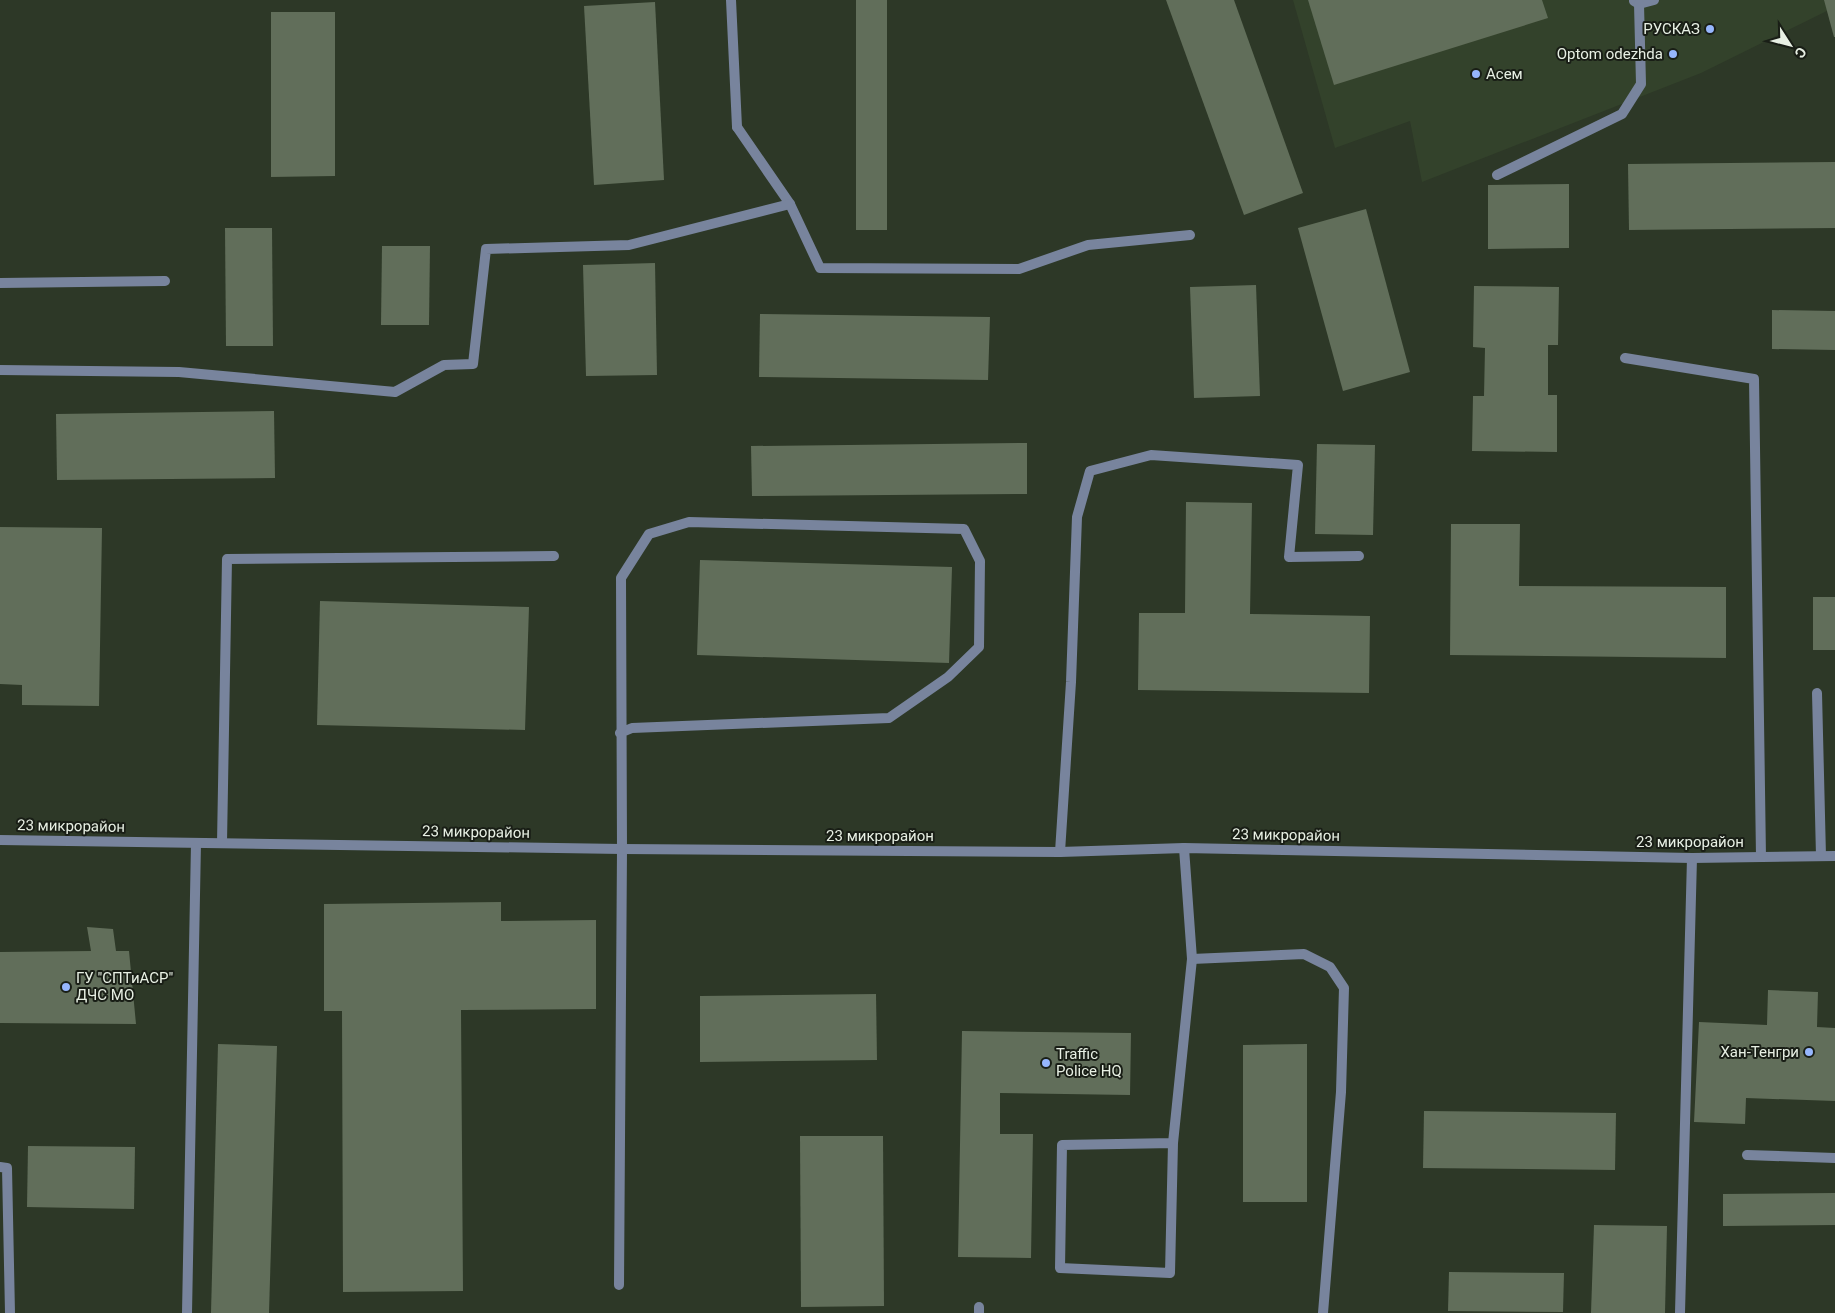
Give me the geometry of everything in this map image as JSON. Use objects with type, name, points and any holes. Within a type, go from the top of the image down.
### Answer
[{"type":"street","points":[[731,0],[737,127],[790,204],[820,268],[1019,269],[1088,245],[1190,235]]},
{"type":"street","points":[[1497,176],[1622,114],[1640,84],[1636,2],[1654,0]]},
{"type":"street","points":[[0,370],[179,372],[396,392],[444,365],[473,364],[486,250],[629,245],[790,204]]},
{"type":"street","points":[[0,283],[165,281]]},
{"type":"street","points":[[1625,358],[1754,379],[1761,857]]},
{"type":"street","points":[[1060,852],[1071,682],[1078,518],[1090,471],[1151,455],[1298,466],[1289,557],[1359,556]]},
{"type":"street","points":[[619,1285],[622,849],[620,733],[621,578],[649,534],[690,522],[964,530],[980,561],[979,647],[948,677],[889,718],[632,728],[620,733]]},
{"type":"street","points":[[222,843],[227,560],[554,556]]},
{"type":"street","points":[[1818,693],[1821,856]]},
{"type":"street","name":"23 микрорайон","points":[[0,840],[622,849],[1060,852],[1184,848],[1692,858],[1835,856]]},
{"type":"street","points":[[187,1313],[196,843]]},
{"type":"street","points":[[1173,1143],[1062,1145],[1060,1268],[1170,1273],[1173,1143],[1192,959],[1184,848]]},
{"type":"street","points":[[1680,1313],[1692,858]]},
{"type":"street","points":[[1192,959],[1304,954],[1330,967],[1344,988],[1341,1092],[1323,1313]]},
{"type":"street","points":[[1747,1155],[1835,1158]]},
{"type":"street","points":[[0,1167],[7,1168],[10,1313]]},
{"type":"shaded area","name":"Асем","points":[[1293,0],[1835,0],[1835,7],[1701,73],[1422,182],[1410,121],[1335,148]]},
{"type":"building","points":[[856,0],[887,0],[887,230],[856,230]]},
{"type":"building","points":[[1166,0],[1234,0],[1303,193],[1244,215]]},
{"type":"building","points":[[1308,0],[1542,0],[1548,18],[1334,85]]},
{"type":"building","points":[[1824,0],[1835,0],[1835,37],[1834,37]]},
{"type":"building","points":[[655,2],[664,180],[594,185],[584,6]]},
{"type":"building","points":[[271,12],[335,12],[335,176],[271,177]]},
{"type":"building","points":[[1835,162],[1835,228],[1629,230],[1628,164]]},
{"type":"building","points":[[1569,184],[1569,248],[1488,249],[1488,185]]},
{"type":"building","points":[[1366,209],[1410,372],[1343,391],[1298,228]]},
{"type":"building","points":[[225,228],[272,228],[273,346],[226,346]]},
{"type":"building","points":[[382,246],[430,246],[429,325],[381,325]]},
{"type":"building","points":[[655,263],[657,375],[586,376],[583,265]]},
{"type":"building","points":[[1256,285],[1260,396],[1194,398],[1190,287]]},
{"type":"building","points":[[1474,286],[1559,287],[1558,345],[1548,345],[1548,395],[1557,395],[1557,452],[1472,451],[1473,396],[1484,396],[1485,348],[1473,347]]},
{"type":"building","points":[[1772,310],[1835,311],[1835,350],[1772,349]]},
{"type":"building","points":[[760,314],[990,317],[988,380],[759,377]]},
{"type":"building","points":[[274,411],[275,478],[57,480],[56,414]]},
{"type":"building","points":[[1027,443],[1027,494],[752,496],[751,446]]},
{"type":"building","points":[[1317,444],[1375,445],[1373,535],[1315,534]]},
{"type":"building","points":[[1186,502],[1252,503],[1250,614],[1370,616],[1369,693],[1138,690],[1139,613],[1185,613]]},
{"type":"building","points":[[1451,524],[1520,524],[1519,586],[1726,587],[1726,658],[1450,655]]},
{"type":"building","points":[[0,527],[102,528],[99,706],[22,705],[22,685],[0,684]]},
{"type":"building","points":[[700,560],[952,567],[949,663],[697,655]]},
{"type":"building","points":[[1813,597],[1835,597],[1835,650],[1813,650]]},
{"type":"building","points":[[320,601],[529,607],[525,730],[317,725]]},
{"type":"building","points":[[501,902],[501,921],[596,920],[596,1009],[461,1010],[463,1291],[343,1292],[342,1011],[324,1011],[324,904]]},
{"type":"building","name":"ГУ \"СПТиАСР\" ДЧС МО","points":[[87,927],[113,929],[116,951],[129,951],[136,1024],[0,1023],[0,952],[91,951]]},
{"type":"building","points":[[1768,990],[1818,992],[1817,1027],[1835,1028],[1835,1101],[1746,1098],[1745,1124],[1694,1122],[1699,1022],[1767,1025]]},
{"type":"building","points":[[876,994],[877,1060],[700,1062],[700,996]]},
{"type":"building","points":[[962,1031],[1131,1033],[1130,1095],[1000,1093],[1000,1134],[1033,1134],[1031,1258],[958,1257]]},
{"type":"building","points":[[218,1044],[277,1046],[269,1313],[211,1313]]},
{"type":"building","points":[[1307,1044],[1307,1202],[1243,1202],[1243,1045]]},
{"type":"building","points":[[1424,1111],[1616,1113],[1615,1170],[1423,1168]]},
{"type":"building","points":[[800,1136],[883,1136],[884,1306],[801,1307]]},
{"type":"building","points":[[28,1146],[135,1147],[134,1209],[27,1207]]},
{"type":"building","points":[[1835,1193],[1835,1225],[1723,1226],[1723,1194]]},
{"type":"building","points":[[1594,1225],[1667,1226],[1665,1313],[1591,1313]]},
{"type":"building","points":[[1449,1272],[1564,1273],[1563,1312],[1448,1311]]},
{"type":"place","name":"РУСКАЗ","points":[[1710,29]]},
{"type":"place","name":"Optom odezhda","points":[[1673,54]]},
{"type":"place","name":"Асем","points":[[1476,74]]},
{"type":"place","name":"ГУ \"СПТиАСР\" ДЧС МО","points":[[66,987]]},
{"type":"place","name":"Хан-Тенгри","points":[[1809,1052]]},
{"type":"place","name":"Traffic Police HQ","points":[[1046,1063]]}]
